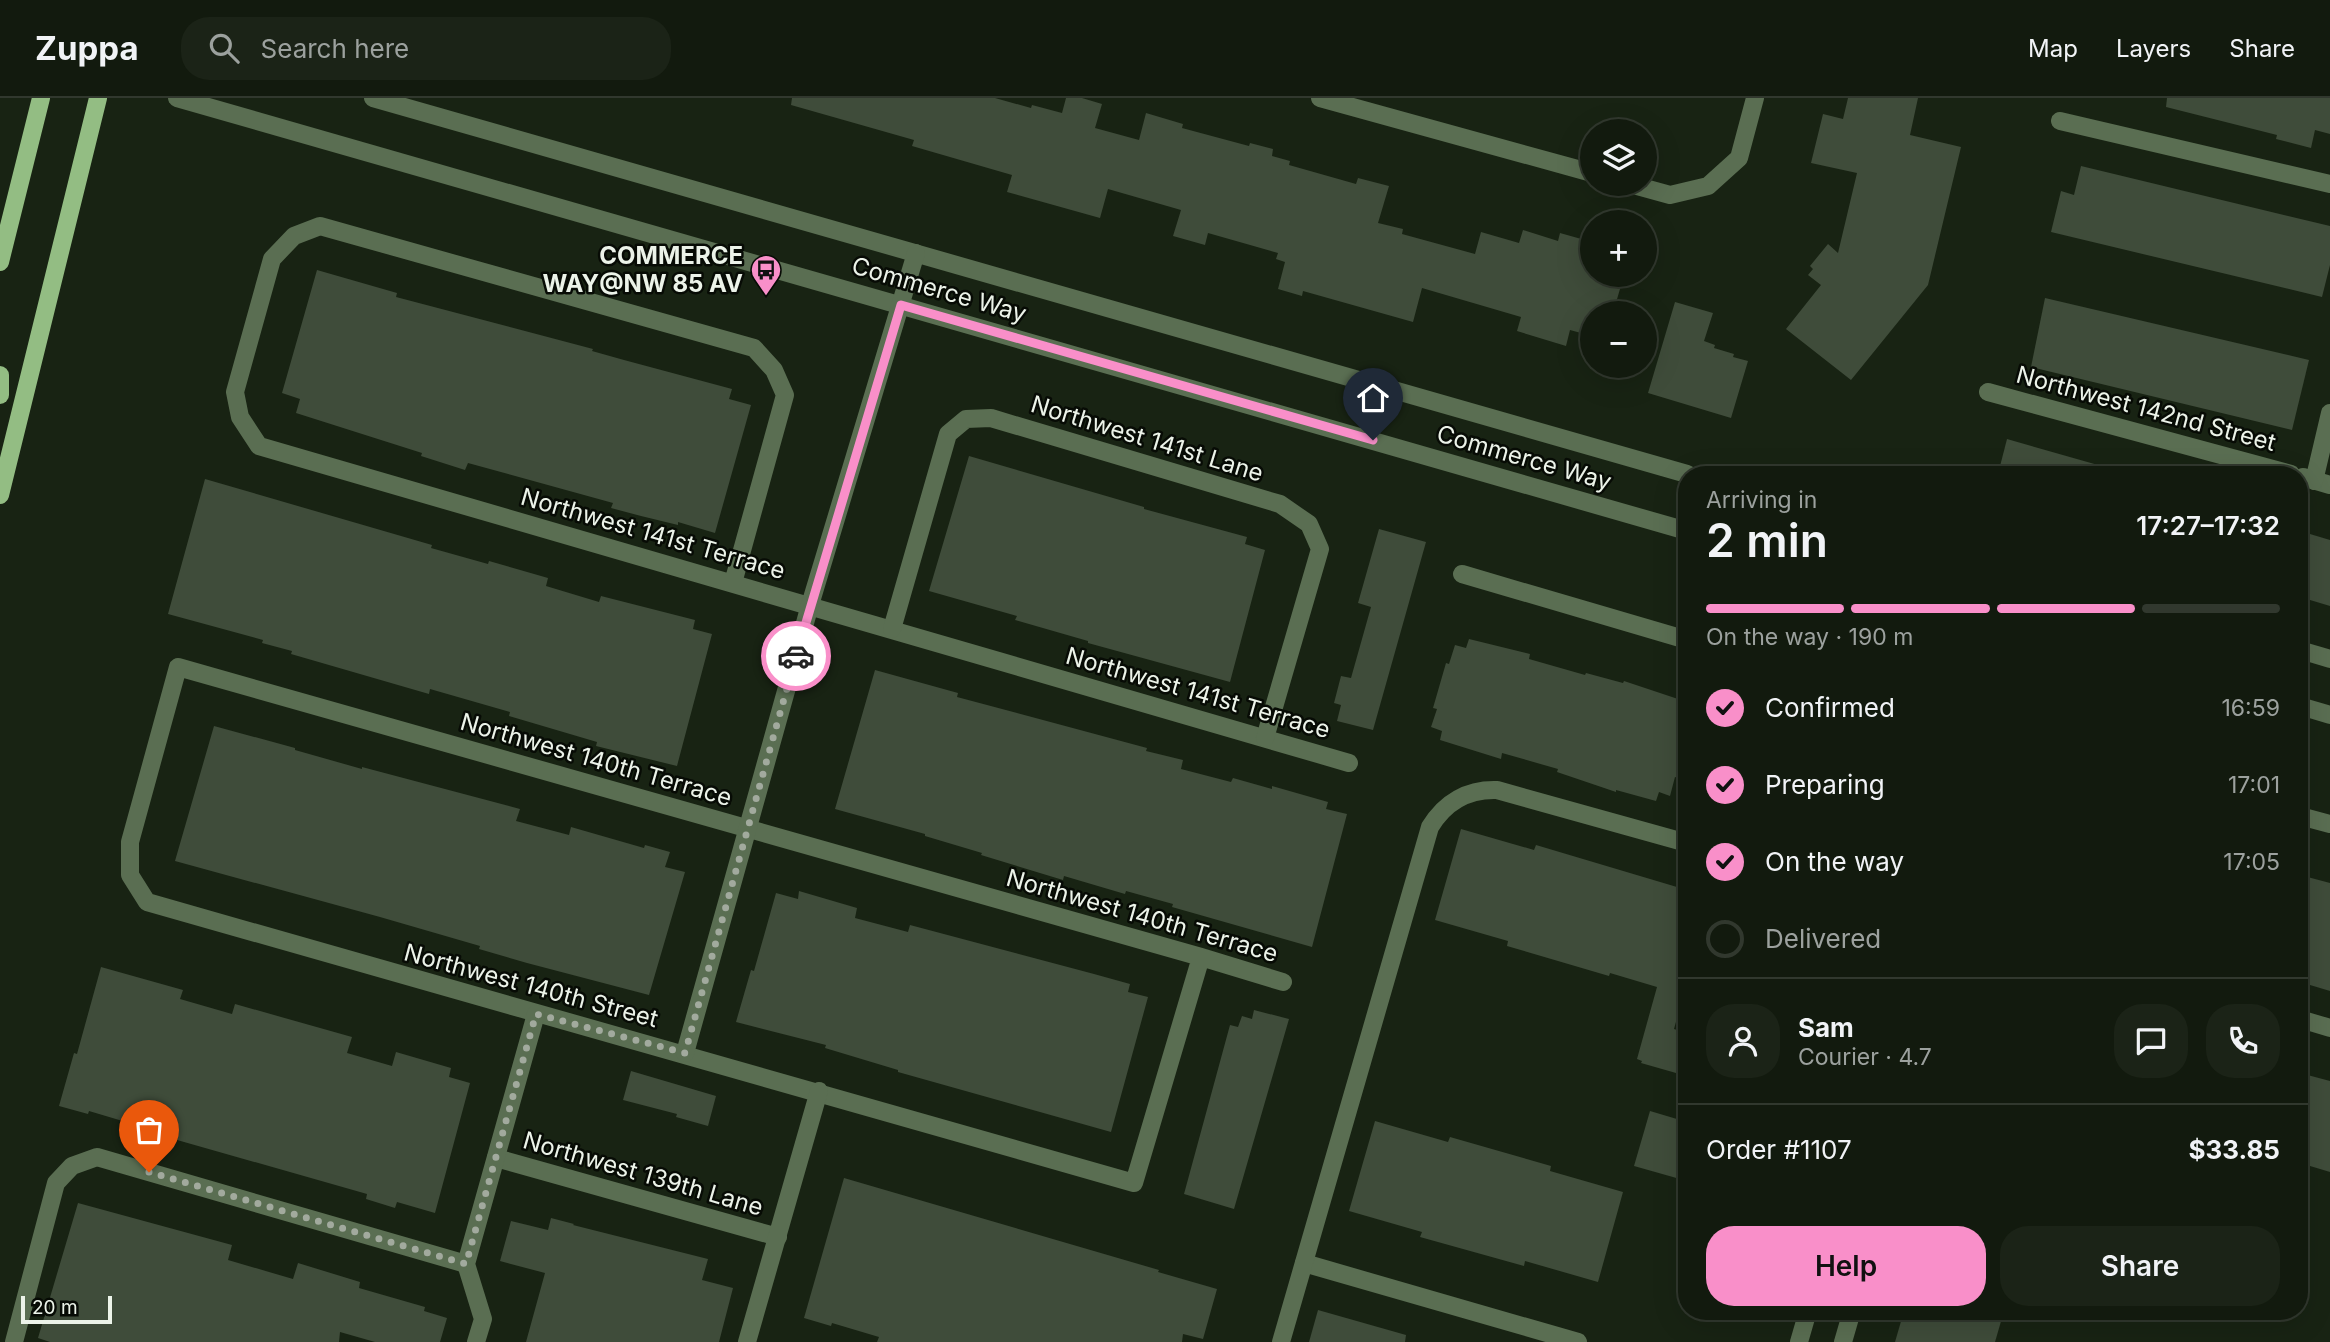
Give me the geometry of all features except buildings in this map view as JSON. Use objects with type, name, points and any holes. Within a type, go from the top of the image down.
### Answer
[{"type":"main road","points":[[0,262],[41,98]]},
{"type":"main road","points":[[0,495],[98,98]]},
{"type":"main road","points":[[0,375],[0,395]]},
{"type":"street","name":"Commerce Way","points":[[177,98],[1678,528]]},
{"type":"street","name":"Commerce Way","points":[[373,98],[1678,471]]},
{"type":"street","points":[[1321,98],[1580,170]]},
{"type":"street","points":[[1657,191],[1670,195],[1708,186],[1739,158],[1755,98]]},
{"type":"street","points":[[2060,121],[2330,184]]},
{"type":"street","name":"Northwest 141st Terrace","points":[[733,583],[785,395],[774,370],[754,348],[320,226],[294,236],[272,259],[235,392],[240,417],[259,446],[1349,762]]},
{"type":"street","points":[[685,1053],[810,606],[916,253]]},
{"type":"street","name":"Northwest 142nd Street","points":[[1988,392],[2261,466]]},
{"type":"street","points":[[2314,481],[2330,413]]},
{"type":"street","name":"Northwest 141st Lane","points":[[891,629],[948,434],[966,419],[991,418],[1280,504],[1309,524],[1320,549],[1265,738]]},
{"type":"street","points":[[1462,574],[1678,637]]},
{"type":"street","points":[[2308,652],[2330,659]]},
{"type":"street","name":"Northwest 140th Terrace","points":[[130,875],[130,842],[178,667],[1283,982]]},
{"type":"street","points":[[2308,708],[2330,715]]},
{"type":"street","points":[[1281,1342],[1430,827],[1440,812],[1450,803],[1471,792],[1497,790],[1678,840]]},
{"type":"street","points":[[2308,818],[2330,824]]},
{"type":"street","name":"Northwest 140th Street","points":[[130,875],[147,902],[1134,1183],[1201,957]]},
{"type":"street","points":[[477,1342],[483,1319],[466,1264],[536,1014]]},
{"type":"street","points":[[2308,1022],[2330,1028]]},
{"type":"street","points":[[747,1342],[818,1091]]},
{"type":"street","points":[[14,1342],[56,1183],[72,1166],[97,1157],[466,1264]]},
{"type":"street","name":"Northwest 139th Lane","points":[[496,1157],[778,1237]]},
{"type":"street","points":[[1304,1263],[1578,1342]]},
{"type":"street","points":[[1799,1342],[1805,1320]]},
{"type":"street","points":[[1843,1342],[1849,1320]]},
{"type":"way so far","points":[[149,1172],[466,1264],[536,1014],[685,1053],[796,656]]},
{"type":"place","name":"COMMERCE WAY@NW 85 AV","points":[[766,297]]},
{"type":"route","points":[[796,656],[901,305],[1373,440]]}]
